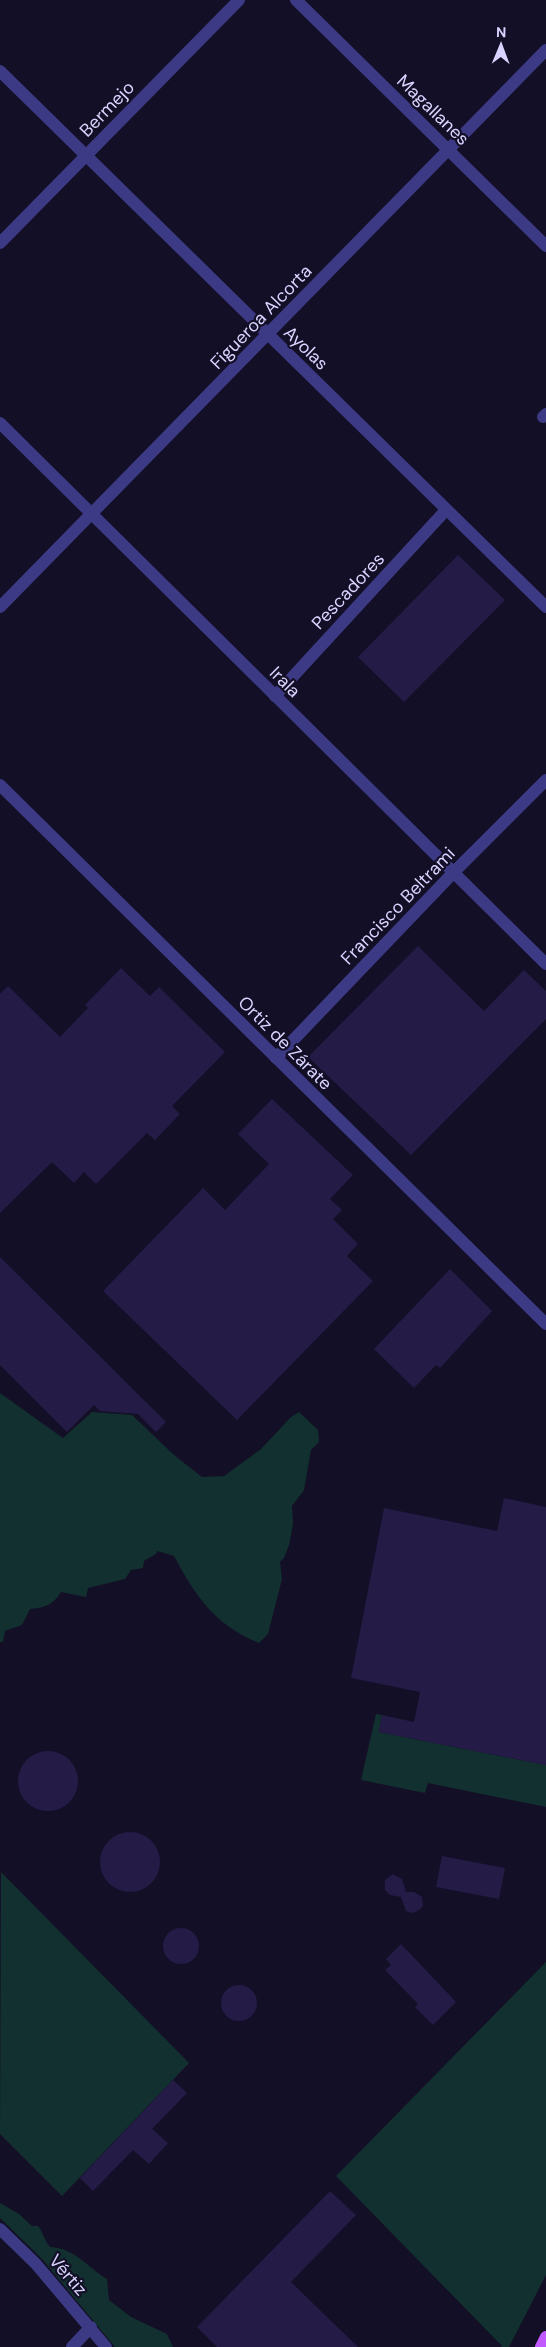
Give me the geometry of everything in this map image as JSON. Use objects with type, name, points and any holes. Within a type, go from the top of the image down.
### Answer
[{"type":"main road","points":[[541,2347],[546,2337]]},
{"type":"street","name":"Bermejo","points":[[0,243],[239,0]]},
{"type":"street","name":"Magallanes","points":[[296,0],[546,246]]},
{"type":"street","name":"Figueroa Alcorta","points":[[0,607],[546,50]]},
{"type":"street","name":"Ayolas","points":[[0,71],[546,607]]},
{"type":"street","name":"Irala","points":[[0,423],[546,964]]},
{"type":"street","name":"Pescadores","points":[[275,696],[446,510]]},
{"type":"street","name":"Francisco Beltrami","points":[[276,1058],[454,872],[546,780]]},
{"type":"street","name":"Ortiz de Zárate","points":[[0,785],[546,1324]]},
{"type":"street","name":"Vértiz","points":[[0,2229],[36,2264],[106,2347]]},
{"type":"street","points":[[72,2347],[91,2327]]},
{"type":"green space","points":[[0,1393],[63,1438],[92,1412],[132,1415],[174,1455],[202,1477],[224,1476],[261,1449],[291,1417],[299,1412],[318,1430],[319,1442],[311,1450],[304,1490],[292,1506],[293,1524],[289,1545],[284,1558],[280,1562],[282,1579],[268,1634],[259,1643],[230,1628],[199,1597],[174,1556],[157,1551],[156,1554],[144,1561],[143,1568],[131,1570],[125,1579],[88,1588],[86,1597],[61,1592],[49,1605],[30,1609],[22,1625],[5,1631],[3,1642],[0,1642]]},
{"type":"green space","points":[[376,1714],[382,1715],[379,1732],[546,1765],[546,1807],[428,1783],[425,1793],[361,1780]]},
{"type":"green space","points":[[1,1872],[189,2063],[62,2196],[0,2134]]},
{"type":"green space","points":[[546,1962],[546,2275],[509,2347],[501,2347],[336,2176]]},
{"type":"green space","points":[[0,2203],[19,2214],[32,2226],[38,2226],[50,2247],[59,2248],[74,2254],[107,2279],[109,2300],[131,2317],[167,2334],[173,2347],[115,2347],[42,2259],[0,2218]]},
{"type":"building","points":[[458,555],[505,600],[404,702],[358,657]]},
{"type":"building","points":[[418,946],[484,1011],[524,970],[546,991],[546,1019],[411,1155],[308,1057]]},
{"type":"building","points":[[121,968],[150,996],[159,987],[225,1052],[172,1106],[180,1114],[155,1140],[147,1133],[96,1184],[84,1172],[74,1183],[52,1162],[0,1213],[0,994],[8,986],[60,1037],[88,1008],[85,1005]]},
{"type":"building","points":[[272,1099],[353,1175],[330,1199],[342,1210],[333,1219],[358,1244],[347,1256],[373,1281],[237,1420],[103,1291],[203,1188],[225,1210],[269,1164],[238,1134]]},
{"type":"building","points":[[0,1257],[166,1422],[156,1432],[138,1414],[100,1411],[94,1405],[67,1432],[0,1365]]},
{"type":"building","points":[[450,1269],[492,1311],[440,1368],[436,1365],[414,1388],[374,1349]]},
{"type":"building","points":[[504,1498],[546,1507],[546,1765],[379,1732],[382,1715],[414,1722],[420,1692],[351,1678],[384,1508],[497,1531]]},
{"type":"building","points":[[48,1751],[65,1756],[73,1764],[78,1781],[73,1798],[65,1806],[48,1811],[31,1806],[23,1798],[18,1781],[23,1764],[31,1756]]},
{"type":"building","points":[[130,1832],[146,1837],[151,1841],[155,1846],[160,1862],[155,1878],[151,1883],[146,1887],[130,1892],[114,1887],[109,1883],[105,1878],[100,1862],[105,1846],[109,1841],[114,1837]]},
{"type":"building","points":[[442,1856],[505,1868],[499,1899],[436,1887]]},
{"type":"building","points":[[393,1874],[402,1879],[406,1892],[414,1892],[422,1897],[423,1906],[418,1911],[411,1913],[406,1911],[401,1897],[390,1895],[385,1890],[385,1880]]},
{"type":"building","points":[[181,1928],[193,1934],[199,1946],[193,1958],[181,1964],[169,1958],[163,1946],[169,1934]]},
{"type":"building","points":[[401,1944],[456,2002],[433,2025],[415,2007],[418,2004],[385,1970],[391,1965],[386,1959]]},
{"type":"building","points":[[239,1985],[246,1986],[252,1990],[256,1996],[256,2010],[252,2016],[246,2020],[239,2021],[232,2020],[226,2016],[222,2010],[221,2003],[222,1996],[226,1990],[232,1986]]},
{"type":"building","points":[[173,2080],[187,2093],[152,2129],[168,2143],[149,2164],[133,2150],[93,2191],[80,2178]]},
{"type":"building","points":[[330,2191],[356,2215],[291,2282],[358,2347],[217,2347],[197,2327]]}]
